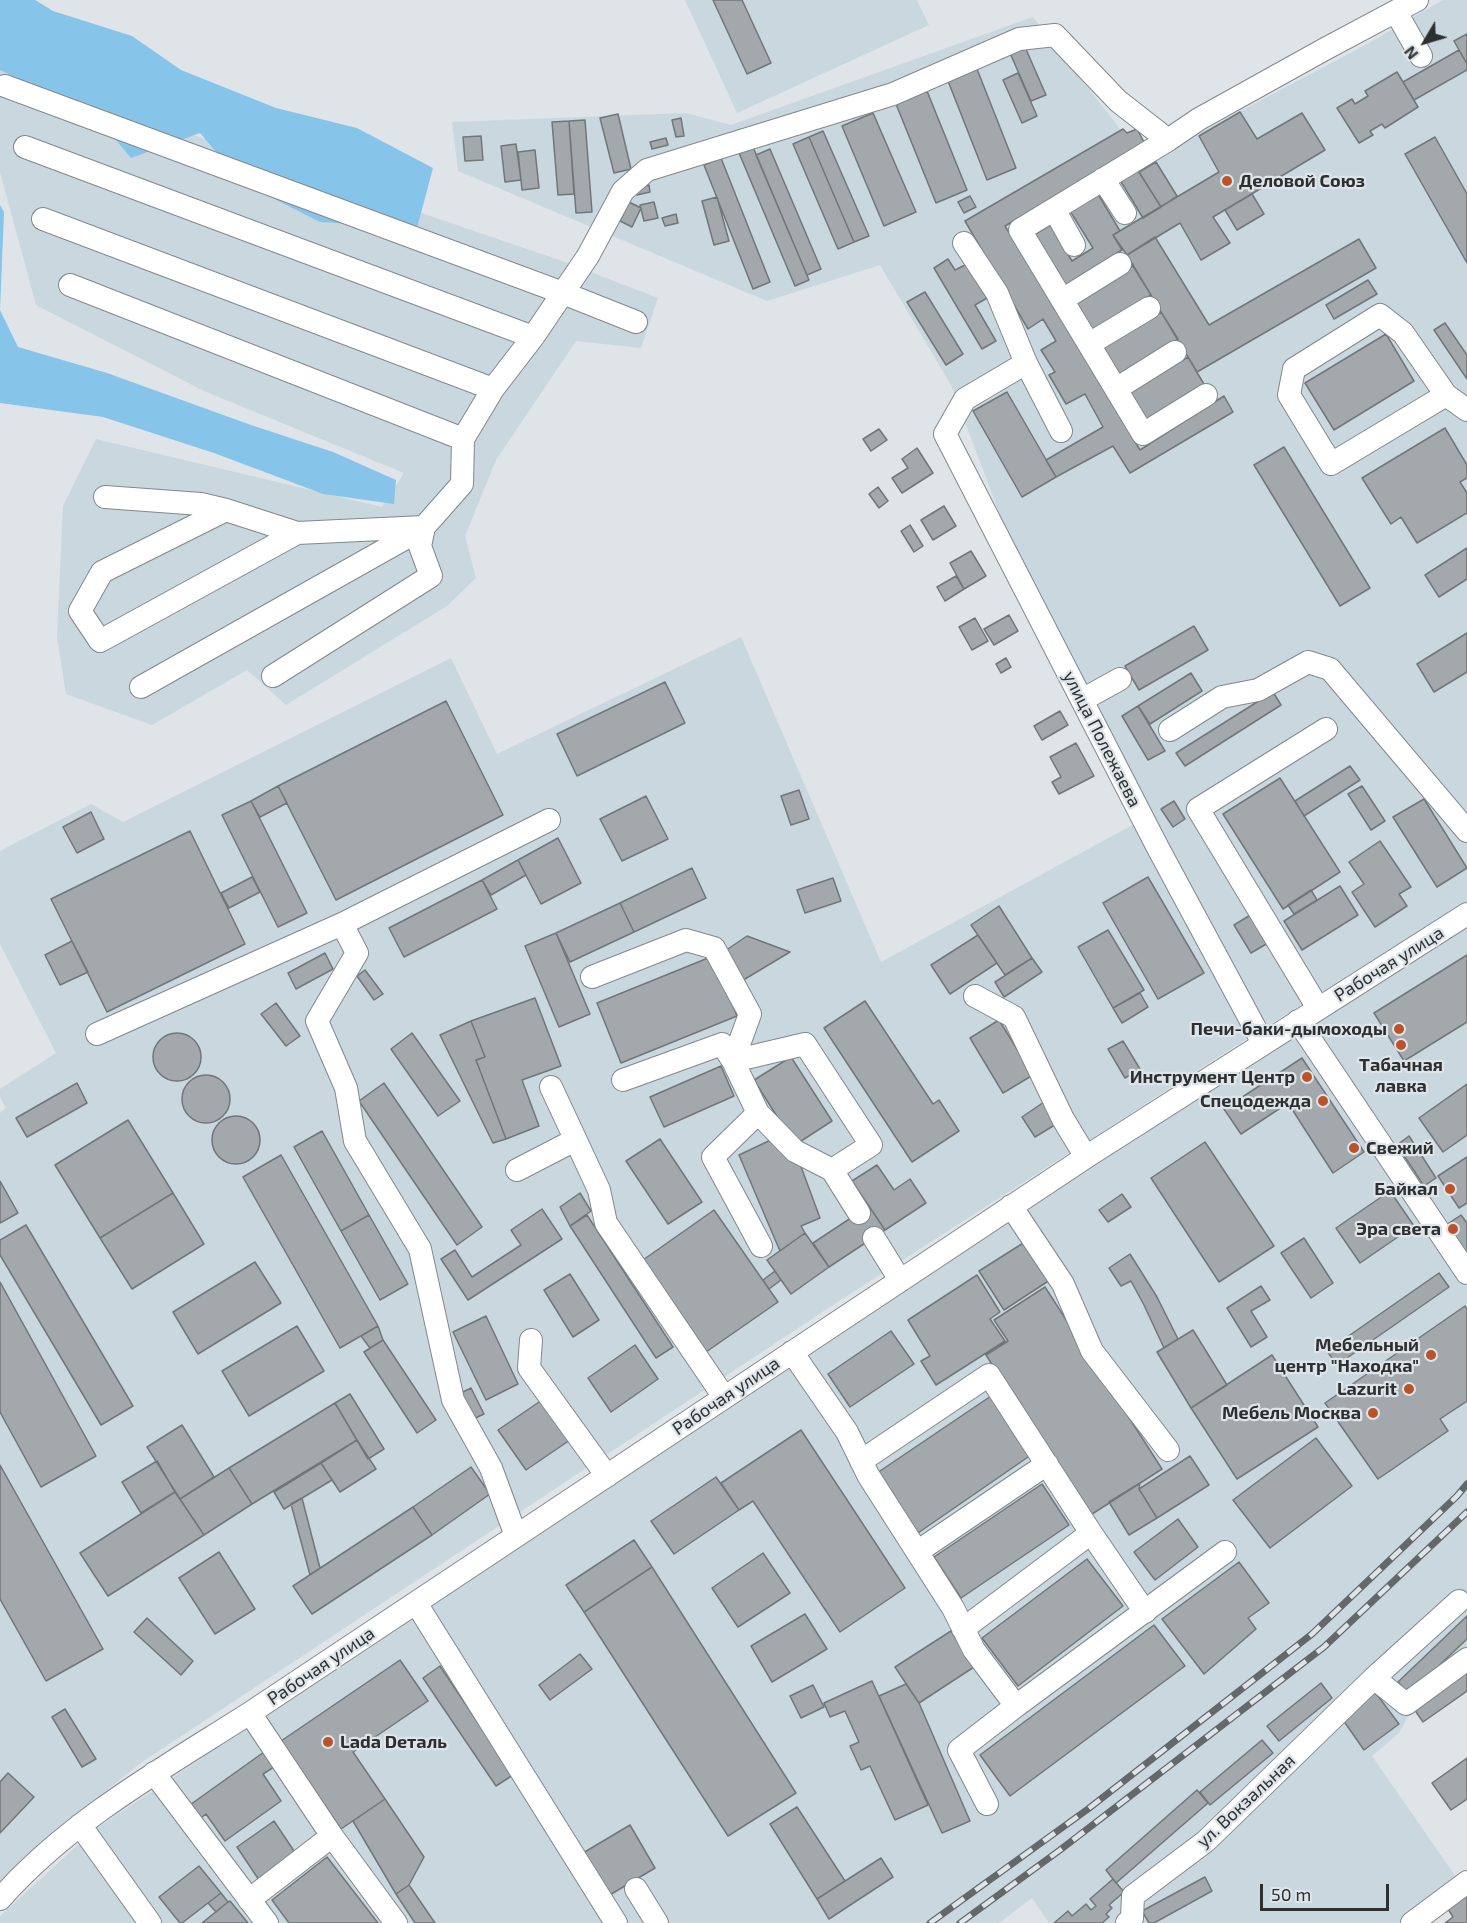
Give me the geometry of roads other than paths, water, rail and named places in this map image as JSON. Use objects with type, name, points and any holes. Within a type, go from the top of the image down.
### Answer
[{"type":"street","points":[[1206,395],[1143,434],[1020,230],[1199,119],[1417,0]]},
{"type":"street","points":[[1396,12],[1421,56]]},
{"type":"street","points":[[141,687],[424,527],[462,484],[463,439],[494,389],[533,337],[588,256],[622,191],[647,170],[893,94],[1019,39],[1055,35],[1118,101],[1168,140]]},
{"type":"street","points":[[5,86],[563,292],[636,322]]},
{"type":"street","points":[[25,147],[533,337]]},
{"type":"street","points":[[1103,180],[1125,213]]},
{"type":"street","points":[[1054,209],[1074,245]]},
{"type":"street","points":[[44,219],[494,389]]},
{"type":"street","points":[[964,243],[997,293],[1026,363],[1061,432]]},
{"type":"street","points":[[1062,300],[1120,264]]},
{"type":"street","points":[[70,285],[463,439]]},
{"type":"street","points":[[1089,344],[1149,308]]},
{"type":"street","points":[[1446,395],[1330,464],[1289,395],[1294,369],[1380,315],[1403,333],[1446,395],[1467,410]]},
{"type":"street","points":[[1116,389],[1175,352]]},
{"type":"street","name":"улица Полежаева","points":[[1026,363],[965,399],[945,434],[1164,859],[1263,1044]]},
{"type":"street","points":[[105,497],[201,504],[297,533],[424,527]]},
{"type":"street","points":[[226,510],[102,572],[80,610],[100,641],[297,533]]},
{"type":"street","points":[[273,676],[431,576],[420,546],[424,527]]},
{"type":"street","points":[[1170,730],[1222,697],[1258,690],[1308,662],[1330,669],[1467,831]]},
{"type":"street","points":[[1082,700],[1120,679]]},
{"type":"street","points":[[1318,1008],[1198,809],[1326,729]]},
{"type":"street","points":[[97,1034],[342,924],[549,820]]},
{"type":"street","name":"Рабочая улица","points":[[0,1899],[8,1876],[120,1795],[250,1713],[1011,1206],[1467,914]]},
{"type":"street","points":[[342,924],[357,953],[317,1021],[346,1088],[355,1141],[420,1249],[453,1400],[491,1468],[516,1536]]},
{"type":"street","points":[[592,977],[686,940],[714,948],[750,1014],[733,1061]]},
{"type":"street","points":[[975,996],[1014,1017],[1063,1119],[1086,1157]]},
{"type":"street","points":[[1298,1021],[1467,1274]]},
{"type":"street","points":[[623,1080],[722,1044],[733,1061],[758,1113],[795,1151],[832,1170],[859,1213]]},
{"type":"street","points":[[733,1061],[805,1044],[871,1145],[832,1170]]},
{"type":"street","points":[[551,1087],[599,1190],[606,1223],[724,1398]]},
{"type":"street","points":[[758,1113],[713,1156],[761,1246]]},
{"type":"street","points":[[517,1170],[575,1140]]},
{"type":"street","points":[[1011,1206],[1064,1284],[1092,1351],[1168,1450]]},
{"type":"street","points":[[874,1238],[900,1280]]},
{"type":"street","points":[[531,1340],[529,1368],[607,1476]]},
{"type":"street","points":[[792,1352],[847,1432],[868,1475],[953,1608],[974,1650],[1016,1706]]},
{"type":"street","points":[[861,1461],[989,1375],[1090,1533],[1144,1612]]},
{"type":"street","points":[[917,1552],[1047,1464]]},
{"type":"street","points":[[963,1629],[1090,1533]]},
{"type":"street","points":[[987,1804],[959,1750],[1225,1552]]},
{"type":"street","name":"ул. Вокзальная","points":[[1127,1923],[1132,1918],[1133,1896],[1206,1841],[1374,1678],[1459,1601]]},
{"type":"street","points":[[416,1603],[616,1923]]},
{"type":"street","points":[[1374,1678],[1406,1704],[1467,1659]]},
{"type":"street","points":[[250,1713],[332,1836],[396,1923]]},
{"type":"street","points":[[154,1773],[267,1923]]},
{"type":"street","points":[[80,1825],[150,1923]]},
{"type":"street","points":[[249,1900],[332,1836]]},
{"type":"street","points":[[1413,1923],[1467,1882]]},
{"type":"street","points":[[636,1889],[657,1923]]},
{"type":"railway","points":[[930,1923],[1088,1809],[1312,1634],[1467,1484]]},
{"type":"railway","points":[[960,1923],[1060,1850],[1324,1647],[1467,1512]]},
{"type":"place","name":"Деловой Союз","points":[[1227,181]]},
{"type":"place","name":"Печи-баки-дымоходы","points":[[1399,1029]]},
{"type":"place","name":"Табачная лавка","points":[[1401,1045]]},
{"type":"place","name":"Инструмент Центр","points":[[1307,1077]]},
{"type":"place","name":"Спецодежда","points":[[1323,1101]]},
{"type":"place","name":"Свежий","points":[[1354,1148]]},
{"type":"place","name":"Байкал","points":[[1450,1189]]},
{"type":"place","name":"Эра света","points":[[1453,1229]]},
{"type":"place","name":"Мебельный центр \"Находка\"","points":[[1431,1355]]},
{"type":"place","name":"Lazurit","points":[[1409,1389]]},
{"type":"place","name":"Мебель Москва","points":[[1373,1413]]},
{"type":"place","name":"Lada Dеталь","points":[[328,1742]]}]
